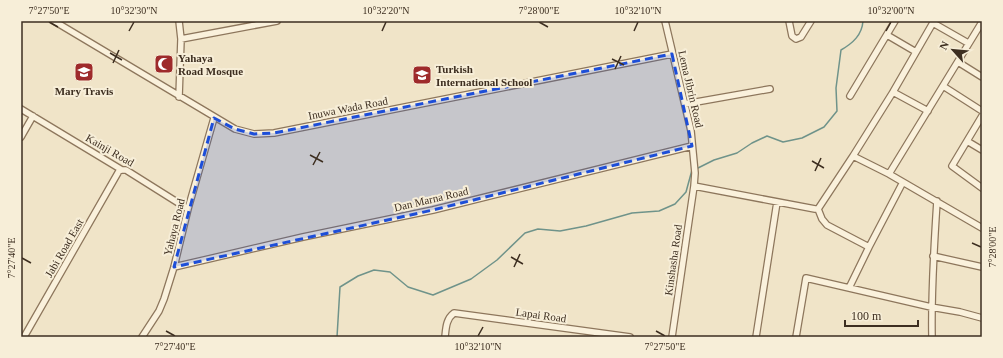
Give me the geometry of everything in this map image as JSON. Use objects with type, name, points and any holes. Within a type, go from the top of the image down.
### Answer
[{"type":"street","name":"Inuwa Wada Road","points":[[54,21],[214,118],[235,129],[254,134],[274,133],[672,54]]},
{"type":"street","points":[[179,21],[181,39],[179,97]]},
{"type":"street","points":[[181,39],[277,21]]},
{"type":"street","points":[[248,28],[284,21]]},
{"type":"street","name":"Lema Jibrin Road","points":[[665,21],[691,130],[695,173]]},
{"type":"street","points":[[789,21],[792,36],[796,39],[801,37],[810,21]]},
{"type":"street","points":[[850,96],[895,21]]},
{"type":"street","points":[[818,209],[893,92],[934,22],[968,43]]},
{"type":"street","points":[[889,174],[982,22]]},
{"type":"street","points":[[976,31],[982,35]]},
{"type":"street","points":[[887,35],[916,52]]},
{"type":"street","points":[[958,62],[982,77]]},
{"type":"street","points":[[943,86],[982,111]]},
{"type":"street","points":[[685,104],[770,89]]},
{"type":"street","points":[[893,92],[928,111]]},
{"type":"street","name":"Kainji Road","points":[[21,109],[122,170],[126,170],[188,209]]},
{"type":"street","points":[[21,137],[33,116]]},
{"type":"street","points":[[982,116],[952,166],[982,188]]},
{"type":"street","name":"Yahaya Road","points":[[142,337],[159,311],[174,267],[188,209],[214,118]]},
{"type":"street","points":[[967,141],[982,150]]},
{"type":"street","name":"Dan Marna Road","points":[[174,267],[304,237],[441,208],[692,146]]},
{"type":"street","points":[[853,156],[889,174],[982,228]]},
{"type":"street","name":"Jabi Road East","points":[[24,337],[119,171],[122,170]]},
{"type":"street","name":"Kinshasha Road","points":[[672,337],[695,173]]},
{"type":"street","points":[[849,288],[868,247],[903,182]]},
{"type":"street","points":[[694,186],[818,209]]},
{"type":"street","points":[[932,337],[933,256],[937,201]]},
{"type":"street","points":[[756,337],[777,202]]},
{"type":"street","points":[[818,209],[822,219],[828,225],[868,247]]},
{"type":"street","points":[[933,256],[982,267]]},
{"type":"street","points":[[796,337],[806,278],[982,318]]},
{"type":"street","name":"Lapai Road","points":[[445,337],[448,320],[454,313],[630,337]]},
{"type":"highlighted area","points":[[672,54],[692,146],[433,210],[174,267],[214,118],[235,129],[254,134],[274,133]]},
{"type":"waterway","points":[[696,169],[714,160],[737,153],[752,143],[767,136],[783,142],[802,138],[824,127],[837,111],[836,88],[841,50],[856,38],[861,30],[863,21]]},
{"type":"waterway","points":[[337,337],[340,287],[358,276],[374,270],[390,272],[408,287],[433,295],[471,279],[497,260],[525,233],[538,229],[560,231],[586,226],[632,213],[659,211],[675,204],[686,192],[692,170]]},
{"type":"place","name":"Yahaya Road Mosque","points":[[164,64]]},
{"type":"place","name":"Mary Travis","points":[[84,72]]},
{"type":"place","name":"Turkish International School","points":[[422,75]]}]
